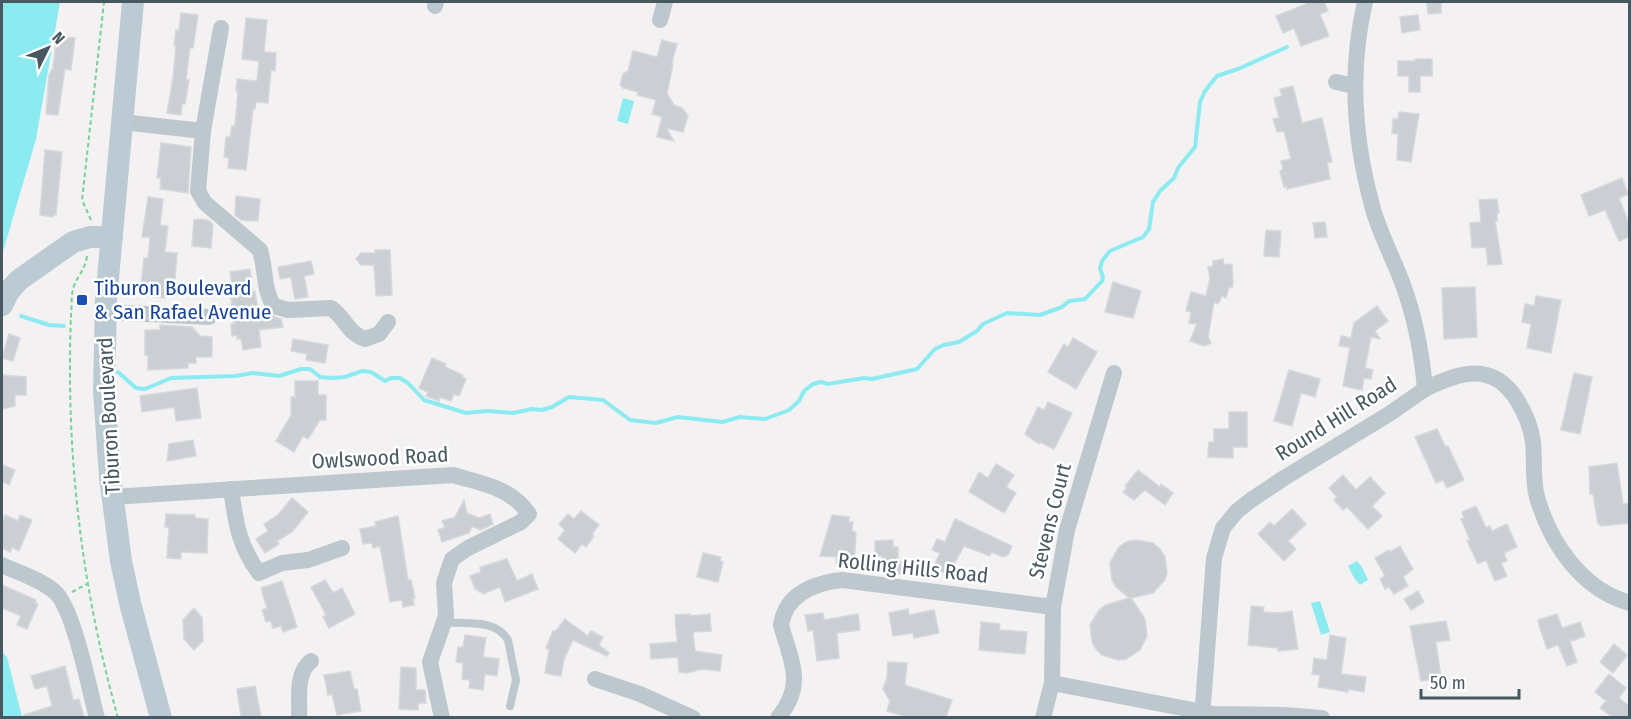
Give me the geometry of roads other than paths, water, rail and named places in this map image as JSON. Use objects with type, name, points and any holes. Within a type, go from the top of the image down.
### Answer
[{"type":"main road","name":"Tiburon Boulevard","points":[[133,2],[105,312],[104,384],[112,496],[127,589],[161,717]]},
{"type":"main road","points":[[2,304],[9,291],[19,280],[73,242],[90,237],[112,237]]},
{"type":"street","points":[[660,20],[664,2]]},
{"type":"street","name":"Round Hill Road","points":[[1202,714],[1214,563],[1223,528],[1237,511],[1251,500],[1425,389],[1420,352],[1403,284],[1373,211],[1361,155],[1354,86],[1356,48],[1365,2]]},
{"type":"street","points":[[220,28],[202,131],[198,191],[205,202],[260,250],[267,295],[274,306],[288,310],[331,308],[350,330],[365,339],[379,334],[388,322]]},
{"type":"street","points":[[1336,82],[1354,86]]},
{"type":"street","points":[[122,122],[202,131]]},
{"type":"street","points":[[105,312],[209,317]]},
{"type":"street","name":"Stevens Court","points":[[1043,717],[1052,683],[1053,607],[1066,530],[1114,373]]},
{"type":"street","points":[[1425,389],[1443,380],[1469,373],[1494,376],[1512,391],[1531,429],[1537,497],[1551,533],[1570,562],[1593,586],[1629,603]]},
{"type":"street","name":"Owlswood Road","points":[[112,496],[453,475],[503,490],[520,501],[529,514],[521,522],[468,548],[452,559],[444,583],[446,616],[430,662],[442,717]]},
{"type":"street","points":[[231,489],[236,525],[246,556],[259,573],[282,563],[308,560],[342,548]]},
{"type":"street","points":[[2,565],[48,587],[62,599],[70,619],[97,717]]},
{"type":"street","name":"Rolling Hills Road","points":[[778,717],[791,700],[795,682],[781,625],[782,617],[786,609],[802,592],[821,582],[842,580],[1053,607]]},
{"type":"street","points":[[299,717],[300,679],[304,667],[311,661]]},
{"type":"street","points":[[595,679],[640,694],[693,717]]},
{"type":"street","points":[[1052,683],[1202,714],[1322,717]]},
{"type":"lane","points":[[444,622],[487,625],[499,629],[505,635],[516,680],[510,706]]},
{"type":"water","points":[[2,2],[60,2],[36,139],[2,255]]},
{"type":"water","points":[[623,98],[634,101],[628,124],[617,121]]},
{"type":"water","points":[[1357,561],[1368,580],[1360,585],[1348,566]]},
{"type":"water","points":[[1320,601],[1330,632],[1321,635],[1311,603]]},
{"type":"water","points":[[2,652],[7,657],[22,717],[2,717]]},
{"type":"waterway","points":[[118,372],[136,388],[145,389],[171,378],[235,376],[253,373],[279,376],[301,369],[310,369],[320,377],[333,378],[345,377],[362,371],[371,372],[385,381],[400,378],[424,400],[466,413],[487,411],[513,413],[532,409],[542,410],[569,397],[603,400],[630,420],[656,423],[678,417],[722,422],[740,417],[765,419],[789,410],[799,401],[804,391],[813,384],[872,379],[917,369],[935,349],[959,342],[977,331],[983,324],[1007,313],[1040,315],[1062,307],[1069,301],[1085,299],[1102,281],[1100,269],[1102,261],[1110,251],[1143,237],[1149,229],[1153,202],[1160,191],[1174,178],[1178,168],[1195,147],[1200,102],[1205,91],[1217,76],[1287,47]]},
{"type":"waterway","points":[[21,316],[49,325],[64,326]]},
{"type":"place","name":"Tiburon Boulevard & San Rafael Avenue","points":[[82,300]]}]
